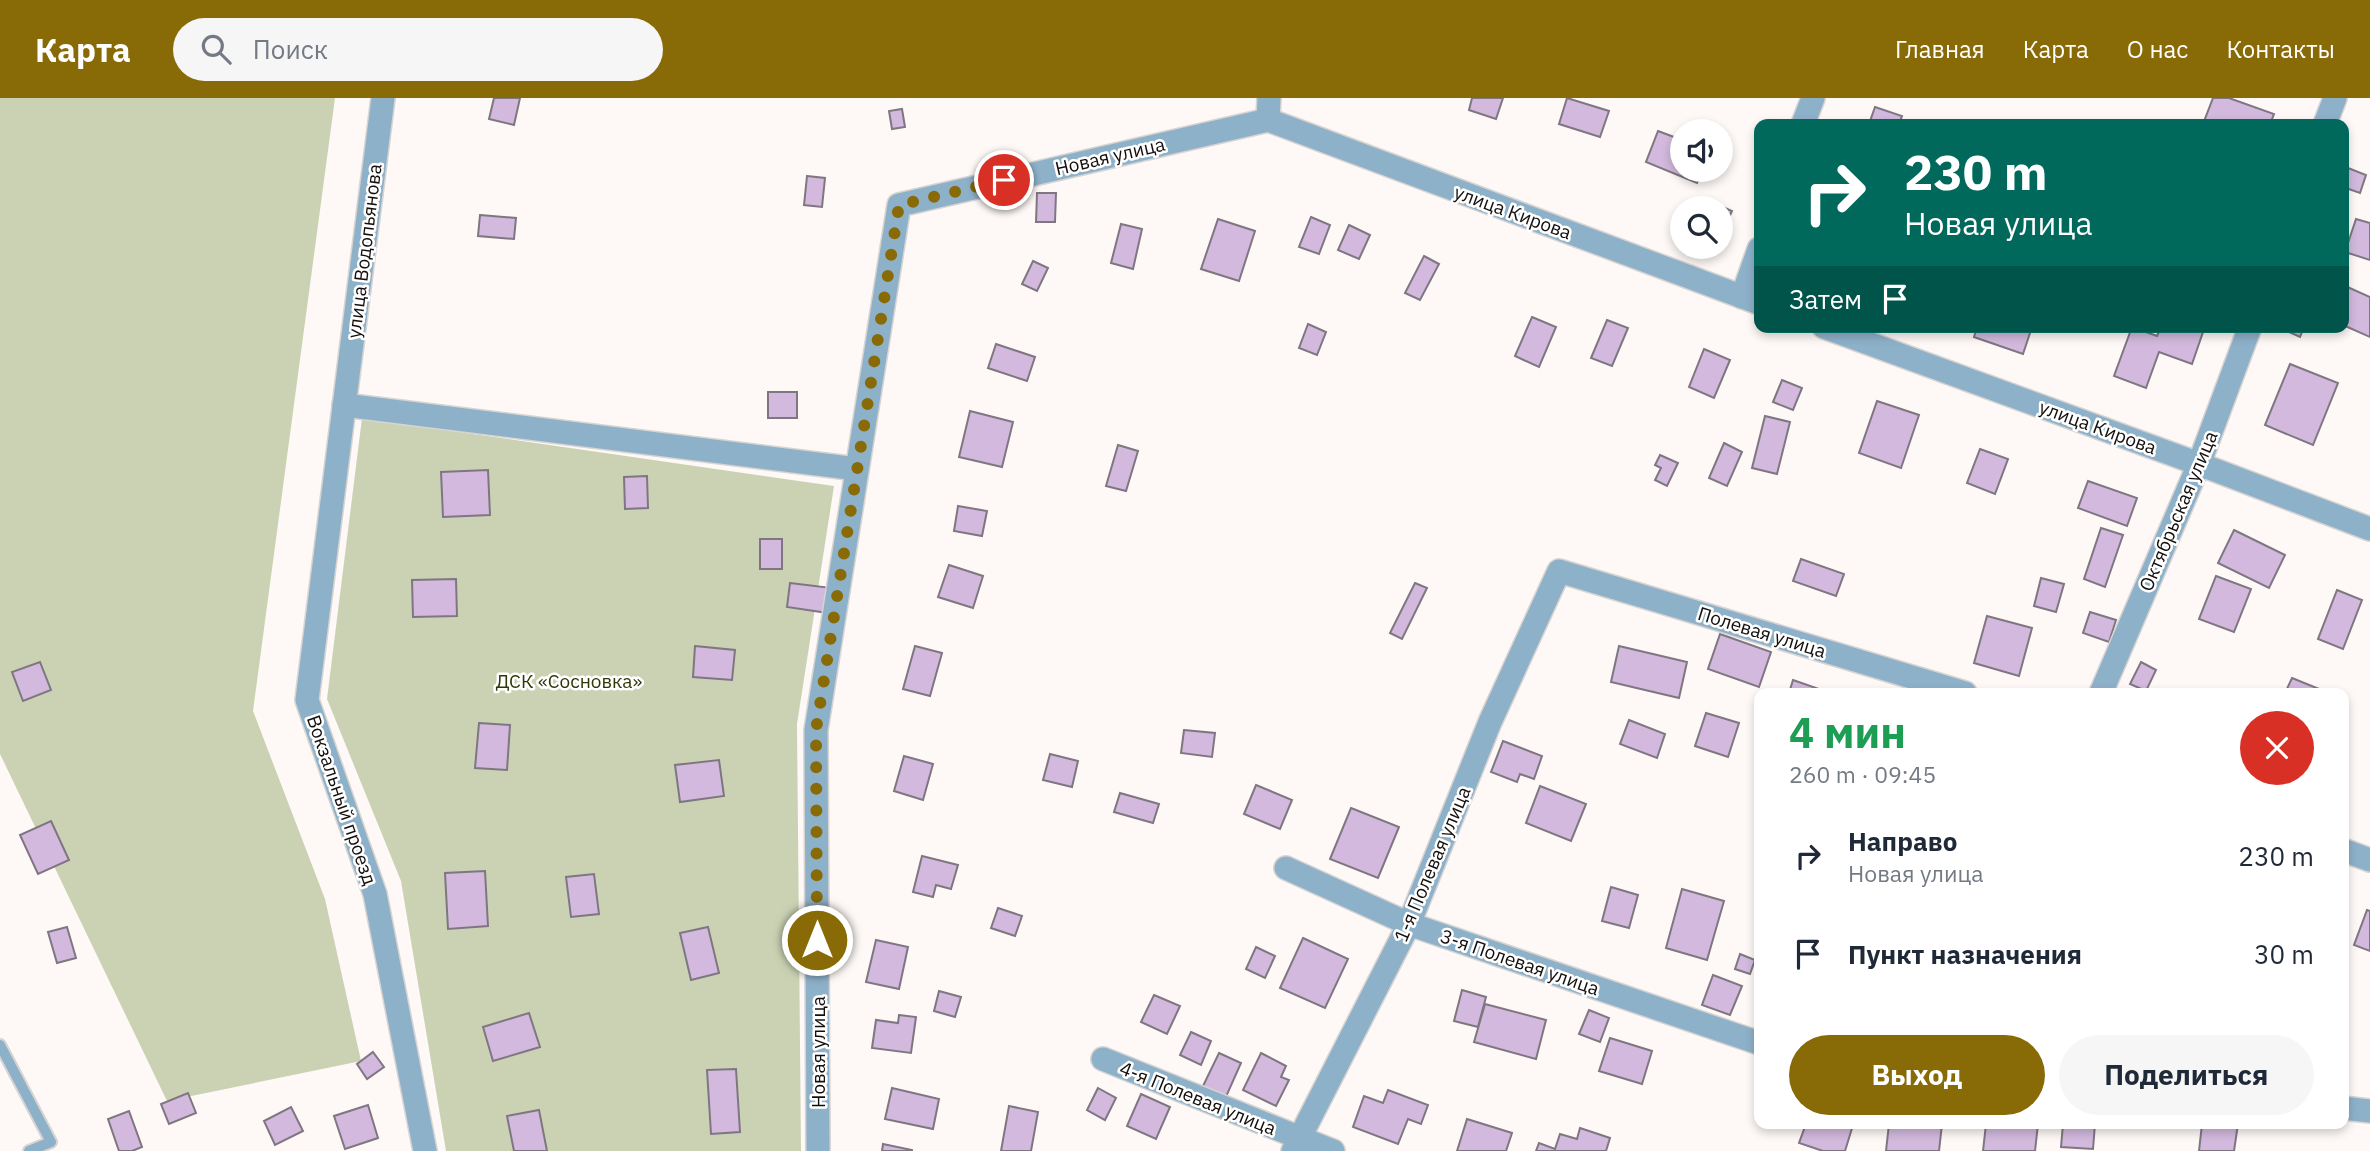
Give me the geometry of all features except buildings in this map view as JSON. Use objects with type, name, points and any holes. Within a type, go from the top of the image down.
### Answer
[{"type":"street","name":"улица Водопьянова","points":[[344,405],[383,98]]},
{"type":"street","points":[[1805,119],[1813,98]]},
{"type":"street","points":[[2327,119],[2335,98]]},
{"type":"street","name":"улица Кирова","points":[[1268,109],[1750,300]]},
{"type":"street","name":"Новая улица","points":[[818,1151],[816,730],[899,205],[1268,109]]},
{"type":"street","points":[[1750,300],[1754,277]]},
{"type":"street","name":"улица Кирова","points":[[1840,333],[2370,529]]},
{"type":"street","name":"Октябрьская улица","points":[[2103,688],[2199,464],[2248,333]]},
{"type":"street","points":[[344,405],[857,469]]},
{"type":"street","name":"Вокзальный проезд","points":[[344,405],[307,700],[375,894],[425,1151]]},
{"type":"street","name":"Полевая улица","points":[[1559,571],[1948,688]]},
{"type":"street","name":"1-я Полевая улица","points":[[1296,1145],[1409,924],[1490,722],[1559,571]]},
{"type":"street","points":[[2349,852],[2370,859]]},
{"type":"street","name":"3-я Полевая улица","points":[[1286,868],[1409,924],[1754,1041]]},
{"type":"street","name":"4-я Полевая улица","points":[[1103,1059],[1296,1145],[1334,1151]]},
{"type":"street","points":[[2349,1109],[2370,1111]]},
{"type":"lane","points":[[0,1045],[51,1142],[29,1151]]},
{"type":"green space","points":[[0,98],[335,98],[253,711],[325,899],[361,1061],[167,1101],[0,754]]},
{"type":"green space","name":"ДСК «Сосновка»","points":[[362,418],[834,486],[797,724],[801,1151],[446,1151],[401,881],[327,699]]},
{"type":"route","points":[[817,940],[816,730],[899,205],[1004,180]]}]
